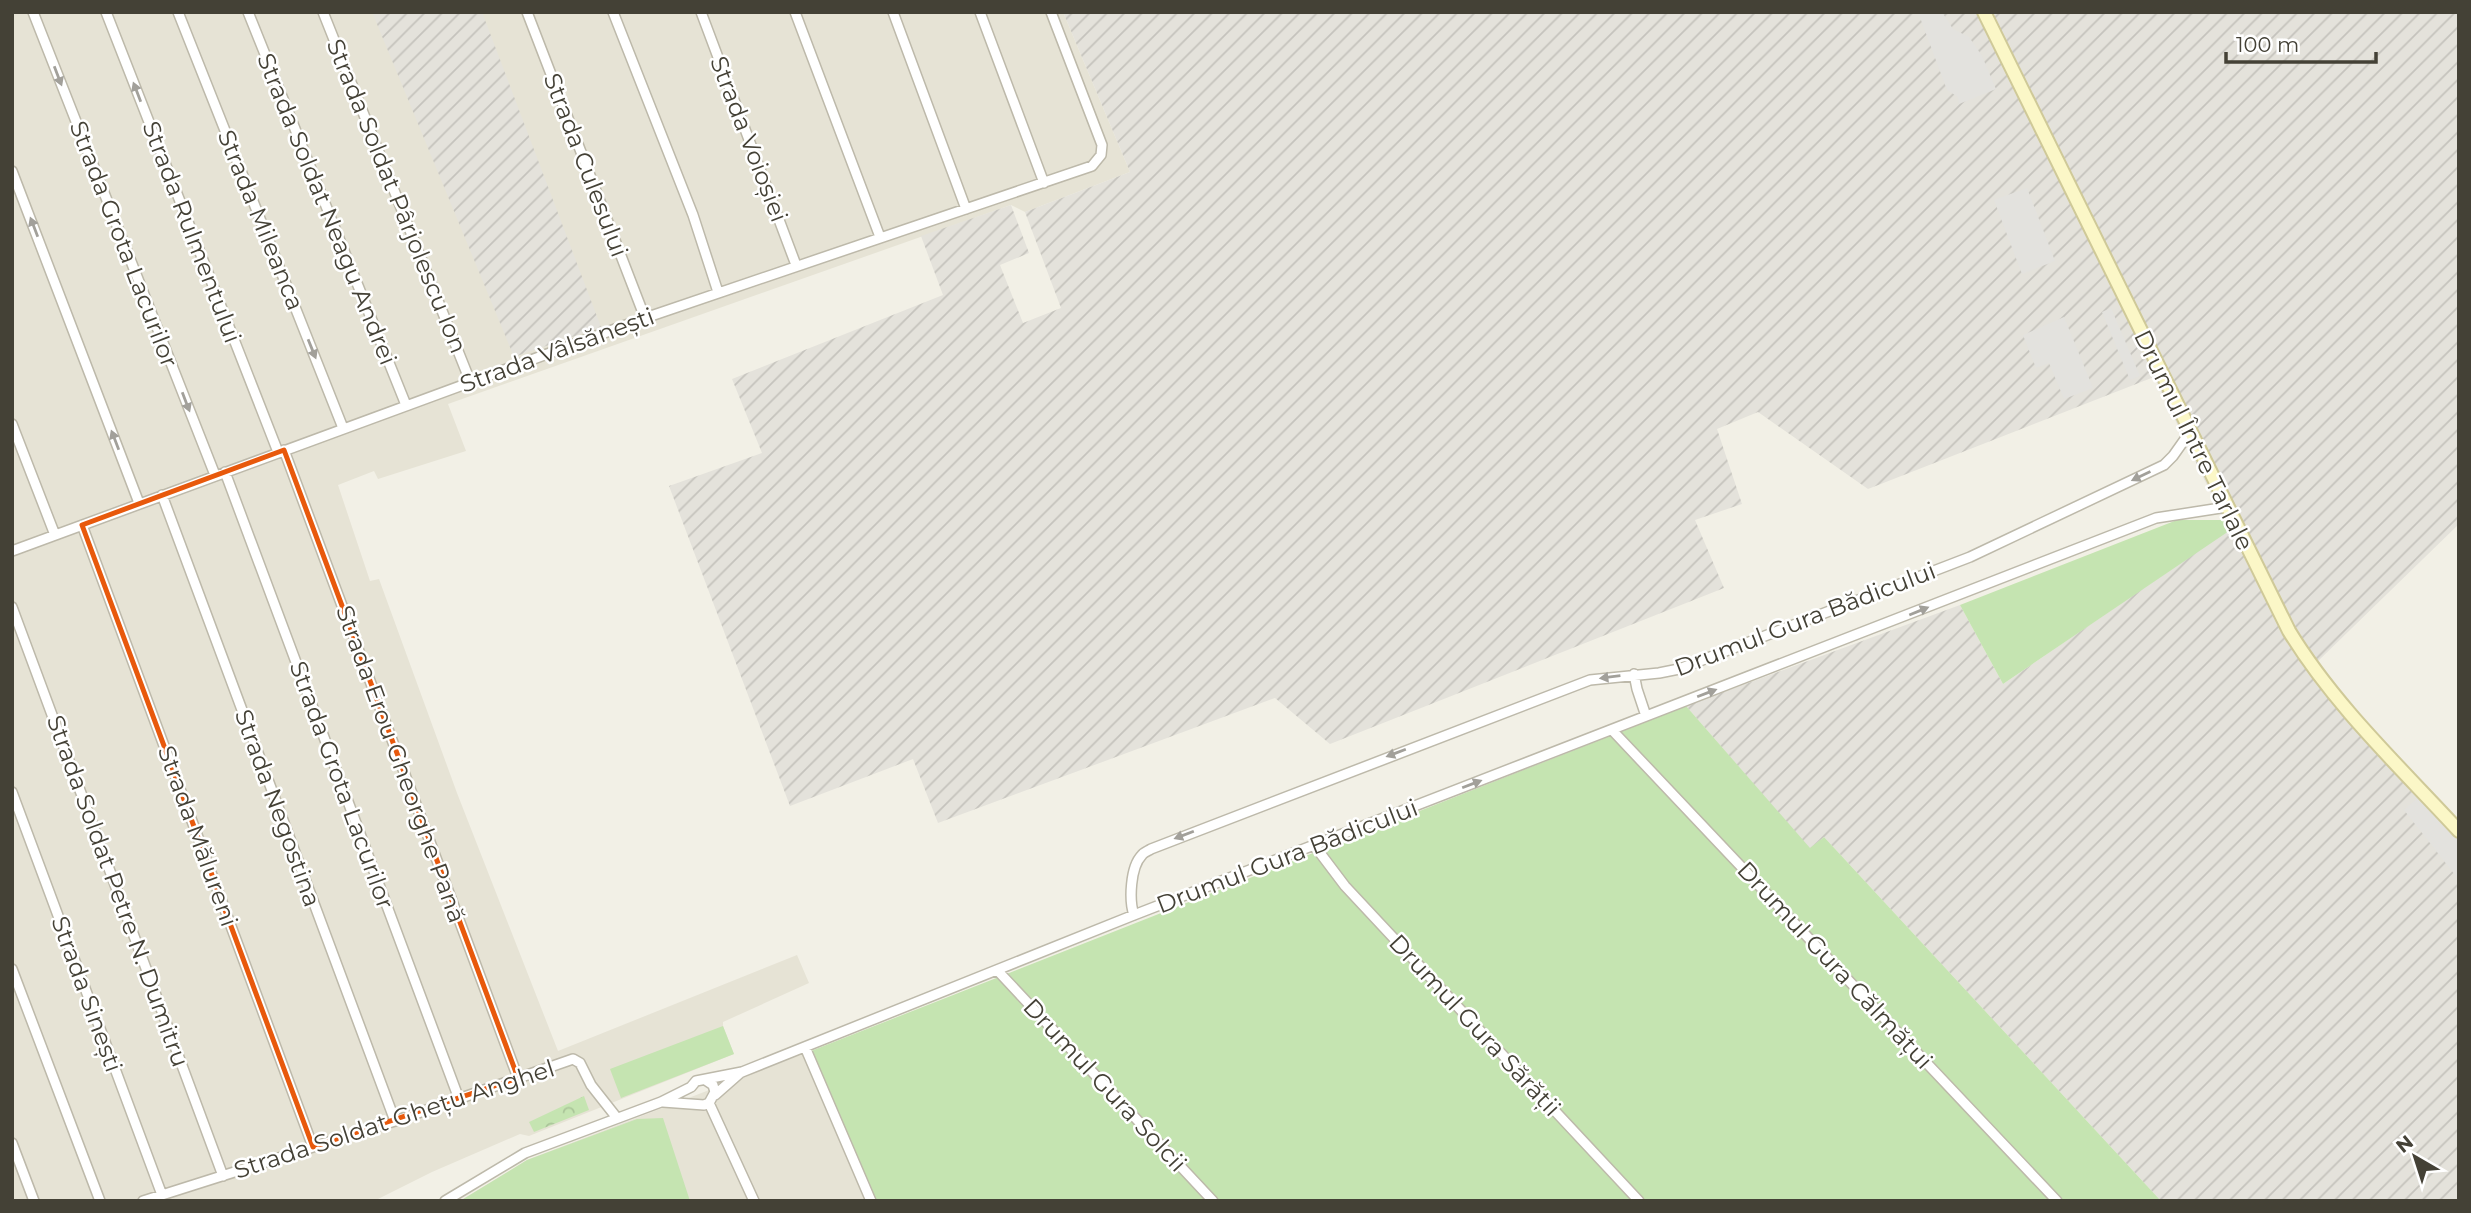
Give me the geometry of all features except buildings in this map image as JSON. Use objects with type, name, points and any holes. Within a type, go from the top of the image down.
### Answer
[{"type":"main road","name":"Drumul Între Tarlale","points":[[1984,12],[2289,631],[2313,668],[2339,700],[2459,831]]},
{"type":"street","name":"Strada Grota Lacurilor","points":[[33,12],[215,475]]},
{"type":"street","name":"Strada Rulmentului","points":[[106,12],[281,451]]},
{"type":"street","name":"Strada Mileanca","points":[[178,12],[343,428]]},
{"type":"street","name":"Strada Soldat Neagu Andrei","points":[[248,12],[406,405]]},
{"type":"street","name":"Strada Soldat Pârjolescu Ion","points":[[323,12],[470,381]]},
{"type":"street","name":"Strada Culesului","points":[[527,12],[645,318]]},
{"type":"street","points":[[613,12],[693,215],[718,292]]},
{"type":"street","name":"Strada Voioșiei","points":[[701,12],[796,265]]},
{"type":"street","points":[[795,12],[880,237]]},
{"type":"street","points":[[893,12],[966,209]]},
{"type":"street","points":[[980,12],[1044,183]]},
{"type":"street","name":"Strada Vâlsănești","points":[[12,551],[645,318],[1091,166],[1101,155],[1102,145],[1051,12]]},
{"type":"street","points":[[12,171],[139,503]]},
{"type":"street","points":[[12,424],[55,535]]},
{"type":"street","name":"Drumul Gura Bădicului","points":[[1134,915],[1131,907],[1135,870],[1140,856],[1151,849],[1590,680],[1659,673],[1690,664],[1970,557],[2164,465],[2190,432]]},
{"type":"street","name":"Strada Erou Gheorghe Pană","points":[[281,451],[518,1078]]},
{"type":"street","name":"Strada Grota Lacurilor","points":[[225,472],[459,1098]]},
{"type":"street","name":"Strada Negostina","points":[[162,495],[395,1121]]},
{"type":"street","name":"Drumul Gura Bădicului","points":[[707,1081],[742,1072],[1134,915],[2156,518],[2227,507]]},
{"type":"street","name":"Strada Mălureni","points":[[82,525],[313,1147]]},
{"type":"street","name":"Strada Soldat Petre N. Dumitru","points":[[12,607],[223,1176]]},
{"type":"street","points":[[1634,674],[1646,716]]},
{"type":"street","name":"Drumul Gura Călmățui","points":[[1612,730],[2057,1201]]},
{"type":"street","name":"Strada Sinești","points":[[12,792],[162,1195]]},
{"type":"street","name":"Drumul Gura Sărății","points":[[1314,845],[1345,886],[1639,1201]]},
{"type":"street","points":[[12,969],[100,1201]]},
{"type":"street","name":"Drumul Gura Solcii","points":[[997,970],[1213,1201]]},
{"type":"street","points":[[804,1047],[871,1201]]},
{"type":"street","name":"Strada Soldat Ghețu Anghel","points":[[144,1201],[577,1060],[591,1086],[617,1118]]},
{"type":"street","points":[[661,1102],[701,1105],[712,1099],[742,1072]]},
{"type":"street","points":[[445,1201],[525,1153],[661,1102],[691,1087],[696,1081],[707,1081],[714,1088],[712,1099],[754,1201]]},
{"type":"street","points":[[691,1087],[690,1097],[695,1103]]},
{"type":"street","points":[[12,1143],[34,1201]]},
{"type":"highlighted area","points":[[284,450],[518,1078],[313,1147],[82,525]]},
{"type":"shaded area","points":[[12,12],[1063,12],[1130,172],[1025,212],[1011,205],[448,404],[466,451],[378,479],[374,471],[338,485],[370,581],[379,579],[457,793],[558,1051],[797,955],[809,983],[723,1022],[734,1054],[529,1136],[520,1134],[432,1172],[374,1201],[12,1201]]},
{"type":"shaded area","points":[[372,12],[482,12],[601,327],[514,357]]},
{"type":"shaded area","points":[[1063,12],[2459,12],[2459,524],[2316,663],[2363,718],[2459,820],[2459,1201],[2161,1201],[1824,837],[1810,849],[1686,706],[1960,605],[2003,684],[2229,530],[2154,377],[1868,489],[1758,412],[1717,429],[1742,504],[1695,520],[1724,588],[1330,744],[1275,698],[938,823],[913,759],[790,806],[669,486],[762,453],[732,379],[943,295],[921,236],[1011,205],[1029,253],[1000,265],[1023,323],[1061,308],[1025,212],[1130,172]]},
{"type":"shaded area","points":[[1918,12],[1942,12],[1953,29],[1969,37],[1982,56],[1996,89],[1959,104],[1958,97],[1947,90]]},
{"type":"shaded area","points":[[2027,188],[2055,261],[2022,274],[1994,200]]},
{"type":"shaded area","points":[[2111,308],[2140,376],[2130,380],[2102,312]]},
{"type":"shaded area","points":[[2064,317],[2093,388],[2064,399],[2049,363],[2036,368],[2023,335]]},
{"type":"shaded area","points":[[2421,795],[2459,837],[2459,880],[2404,810]]},
{"type":"shaded area","points":[[811,1051],[875,1201],[460,1201],[527,1160]]},
{"type":"green space","points":[[2177,520],[2224,520],[2229,531],[2003,684],[1960,605]]},
{"type":"green space","points":[[1686,706],[1810,848],[1824,837],[2161,1201],[875,1201],[811,1051]]},
{"type":"green space","points":[[723,1026],[734,1054],[621,1098],[610,1069]]},
{"type":"green space","points":[[584,1096],[589,1110],[534,1132],[529,1122]]},
{"type":"green space","points":[[663,1118],[690,1201],[460,1201],[527,1160],[637,1119]]}]
